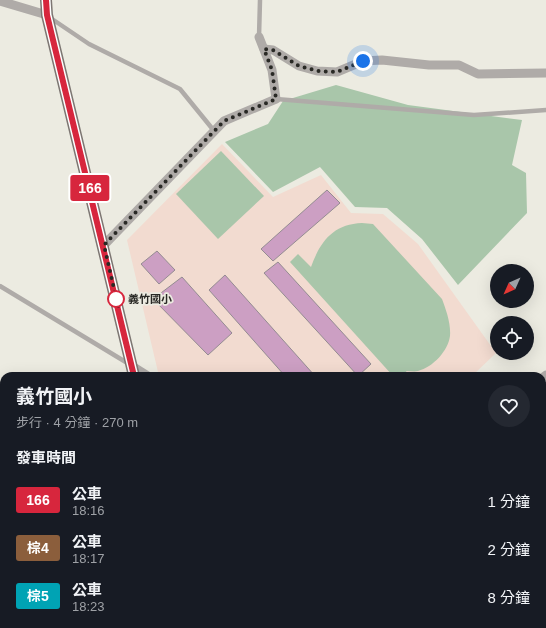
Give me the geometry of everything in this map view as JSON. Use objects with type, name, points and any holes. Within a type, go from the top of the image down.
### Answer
[{"type":"main road","points":[[46,0],[47,15],[104,245],[133,371]]},
{"type":"street","points":[[0,1],[47,15]]},
{"type":"street","points":[[104,245],[224,121],[276,99],[272,70],[259,37]]},
{"type":"street","points":[[264,49],[273,50],[299,66],[318,71],[337,72],[363,61],[382,60],[429,66],[459,65],[478,74],[546,73]]},
{"type":"lane","points":[[259,37],[260,0]]},
{"type":"lane","points":[[47,15],[89,44],[180,89],[215,132]]},
{"type":"lane","points":[[276,99],[474,115],[546,110]]},
{"type":"lane","points":[[0,286],[133,371]]},
{"type":"shaded area","name":"義竹國小","points":[[222,144],[273,197],[321,175],[351,213],[383,214],[418,244],[490,345],[490,359],[476,372],[158,372],[127,240]]},
{"type":"green space","points":[[336,85],[408,105],[522,120],[512,165],[526,173],[527,213],[458,285],[422,239],[387,208],[355,207],[320,167],[273,192],[225,142],[268,124],[283,101]]},
{"type":"green space","points":[[221,151],[264,196],[218,239],[176,194]]},
{"type":"green space","points":[[352,224],[373,224],[442,299],[449,321],[449,342],[439,358],[424,369],[407,372],[389,372],[290,262],[298,254],[311,267],[323,242],[335,231]]},
{"type":"building","points":[[327,190],[340,203],[273,261],[261,249]]},
{"type":"building","points":[[157,251],[175,270],[159,284],[141,264]]},
{"type":"building","points":[[278,262],[371,364],[362,372],[354,372],[264,273]]},
{"type":"building","points":[[225,275],[311,372],[281,372],[209,290]]},
{"type":"building","points":[[182,277],[232,333],[208,355],[153,299]]},
{"type":"bus line","name":"166","points":[[46,0],[47,15],[133,372]]},
{"type":"place","name":"義竹國小","points":[[116,299]]},
{"type":"route","points":[[116,299],[118,306],[104,245],[224,121],[276,99],[272,70],[264,49],[273,50],[299,66],[318,71],[337,72],[363,61]]}]
